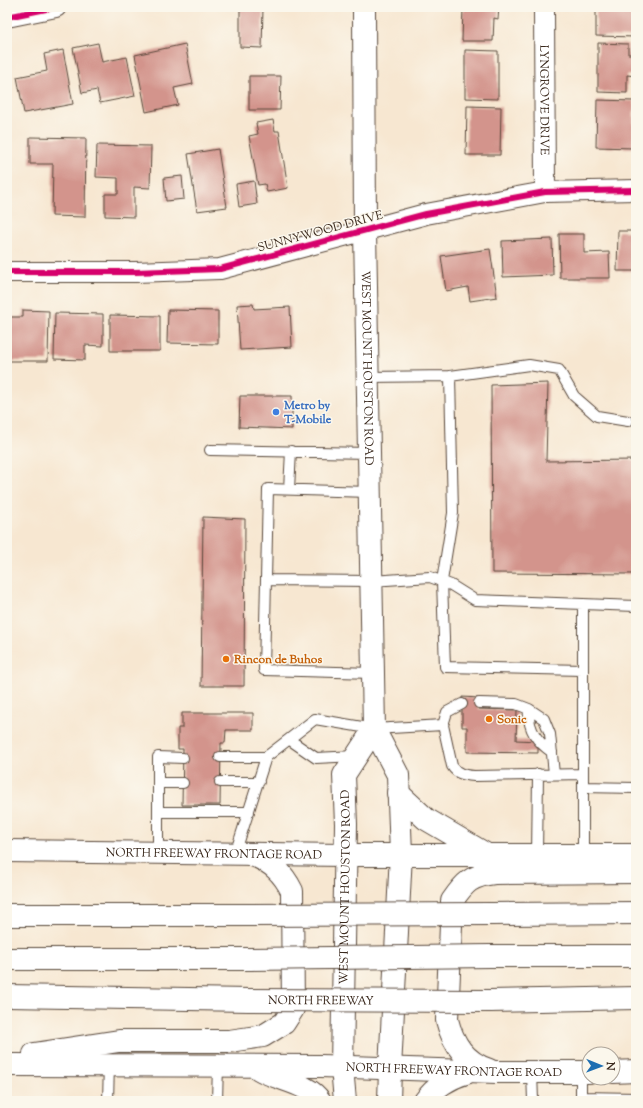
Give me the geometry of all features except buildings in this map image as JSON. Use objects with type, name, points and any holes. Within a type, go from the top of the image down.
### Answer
[{"type":"main road","name":"WEST MOUNT HOUSTON ROAD","points":[[364,7],[365,231],[374,729],[398,775],[401,854],[389,1101]]},
{"type":"main road","name":"WEST MOUNT HOUSTON ROAD","points":[[345,1101],[342,1067],[344,776],[374,729]]},
{"type":"main road","points":[[398,793],[426,819],[486,855]]},
{"type":"main road","name":"NORTH FREEWAY FRONTAGE ROAD","points":[[7,851],[344,855],[636,855]]},
{"type":"main road","points":[[7,1058],[119,1040],[229,1041],[263,1036],[284,1023],[293,1009],[292,892],[286,879],[265,859],[243,854]]},
{"type":"main road","points":[[496,1072],[481,1068],[463,1054],[450,1035],[447,1020],[452,901],[462,886],[477,876],[494,873],[636,872]]},
{"type":"main road","points":[[7,916],[250,914],[636,914]]},
{"type":"main road","points":[[7,959],[636,956]]},
{"type":"main road","name":"NORTH FREEWAY","points":[[7,996],[249,1000],[490,1001],[636,998]]},
{"type":"main road","name":"NORTH FREEWAY FRONTAGE ROAD","points":[[7,1065],[109,1064],[342,1067],[496,1072],[581,1072]]},
{"type":"main road","points":[[253,1066],[270,1076],[316,1094],[320,1101]]},
{"type":"main road","points":[[425,1101],[442,1084],[456,1076],[472,1071]]},
{"type":"main road","points":[[621,1072],[636,1072]]},
{"type":"street","points":[[7,17],[56,7]]},
{"type":"street","name":"LYNGROVE DRIVE","points":[[544,7],[545,192]]},
{"type":"street","name":"SUNNYWOOD DRIVE","points":[[7,272],[135,272],[220,269],[426,214],[545,192],[636,190]]},
{"type":"lane","points":[[368,377],[450,376],[529,365],[559,370],[574,396],[597,416],[628,421]]},
{"type":"lane","points":[[450,376],[453,513],[442,581],[445,667],[583,670]]},
{"type":"lane","points":[[210,450],[369,453]]},
{"type":"lane","points":[[289,489],[291,451]]},
{"type":"lane","points":[[370,492],[268,489],[264,670],[373,673]]},
{"type":"lane","points":[[266,580],[372,581],[430,577],[452,585],[475,600],[636,606]]},
{"type":"lane","points":[[583,604],[583,856]]},
{"type":"lane","points":[[479,703],[516,704],[529,709],[544,719],[550,734],[554,774]]},
{"type":"lane","points":[[462,704],[447,712],[444,725],[452,766],[455,771],[462,775],[474,776],[583,774]]},
{"type":"lane","points":[[529,709],[530,727],[543,746],[552,752]]},
{"type":"lane","points":[[220,758],[266,757],[290,740],[315,719],[374,729],[444,725]]},
{"type":"lane","points":[[290,740],[316,758],[357,756]]},
{"type":"lane","points":[[243,854],[249,812],[266,757]]},
{"type":"lane","points":[[158,853],[158,758],[183,758]]},
{"type":"lane","points":[[537,856],[538,774]]},
{"type":"lane","points":[[220,782],[259,782]]},
{"type":"lane","points":[[158,783],[182,783]]},
{"type":"lane","points":[[583,787],[636,788]]},
{"type":"lane","points":[[158,812],[249,812]]},
{"type":"lane","points":[[108,1101],[109,1064]]},
{"type":"lane","points":[[217,1101],[218,1066]]},
{"type":"lane","points":[[532,1072],[533,1101]]},
{"type":"lane","points":[[583,1086],[581,1099],[636,1098]]},
{"type":"cycle path","points":[[7,17],[56,7]]},
{"type":"cycle path","points":[[7,272],[135,272],[220,269],[426,214],[545,192],[636,190]]},
{"type":"place","name":"Metro by T-Mobile","points":[[276,412]]},
{"type":"place","name":"Rincon de Buhos","points":[[226,659]]},
{"type":"place","name":"Sonic","points":[[489,719]]}]
